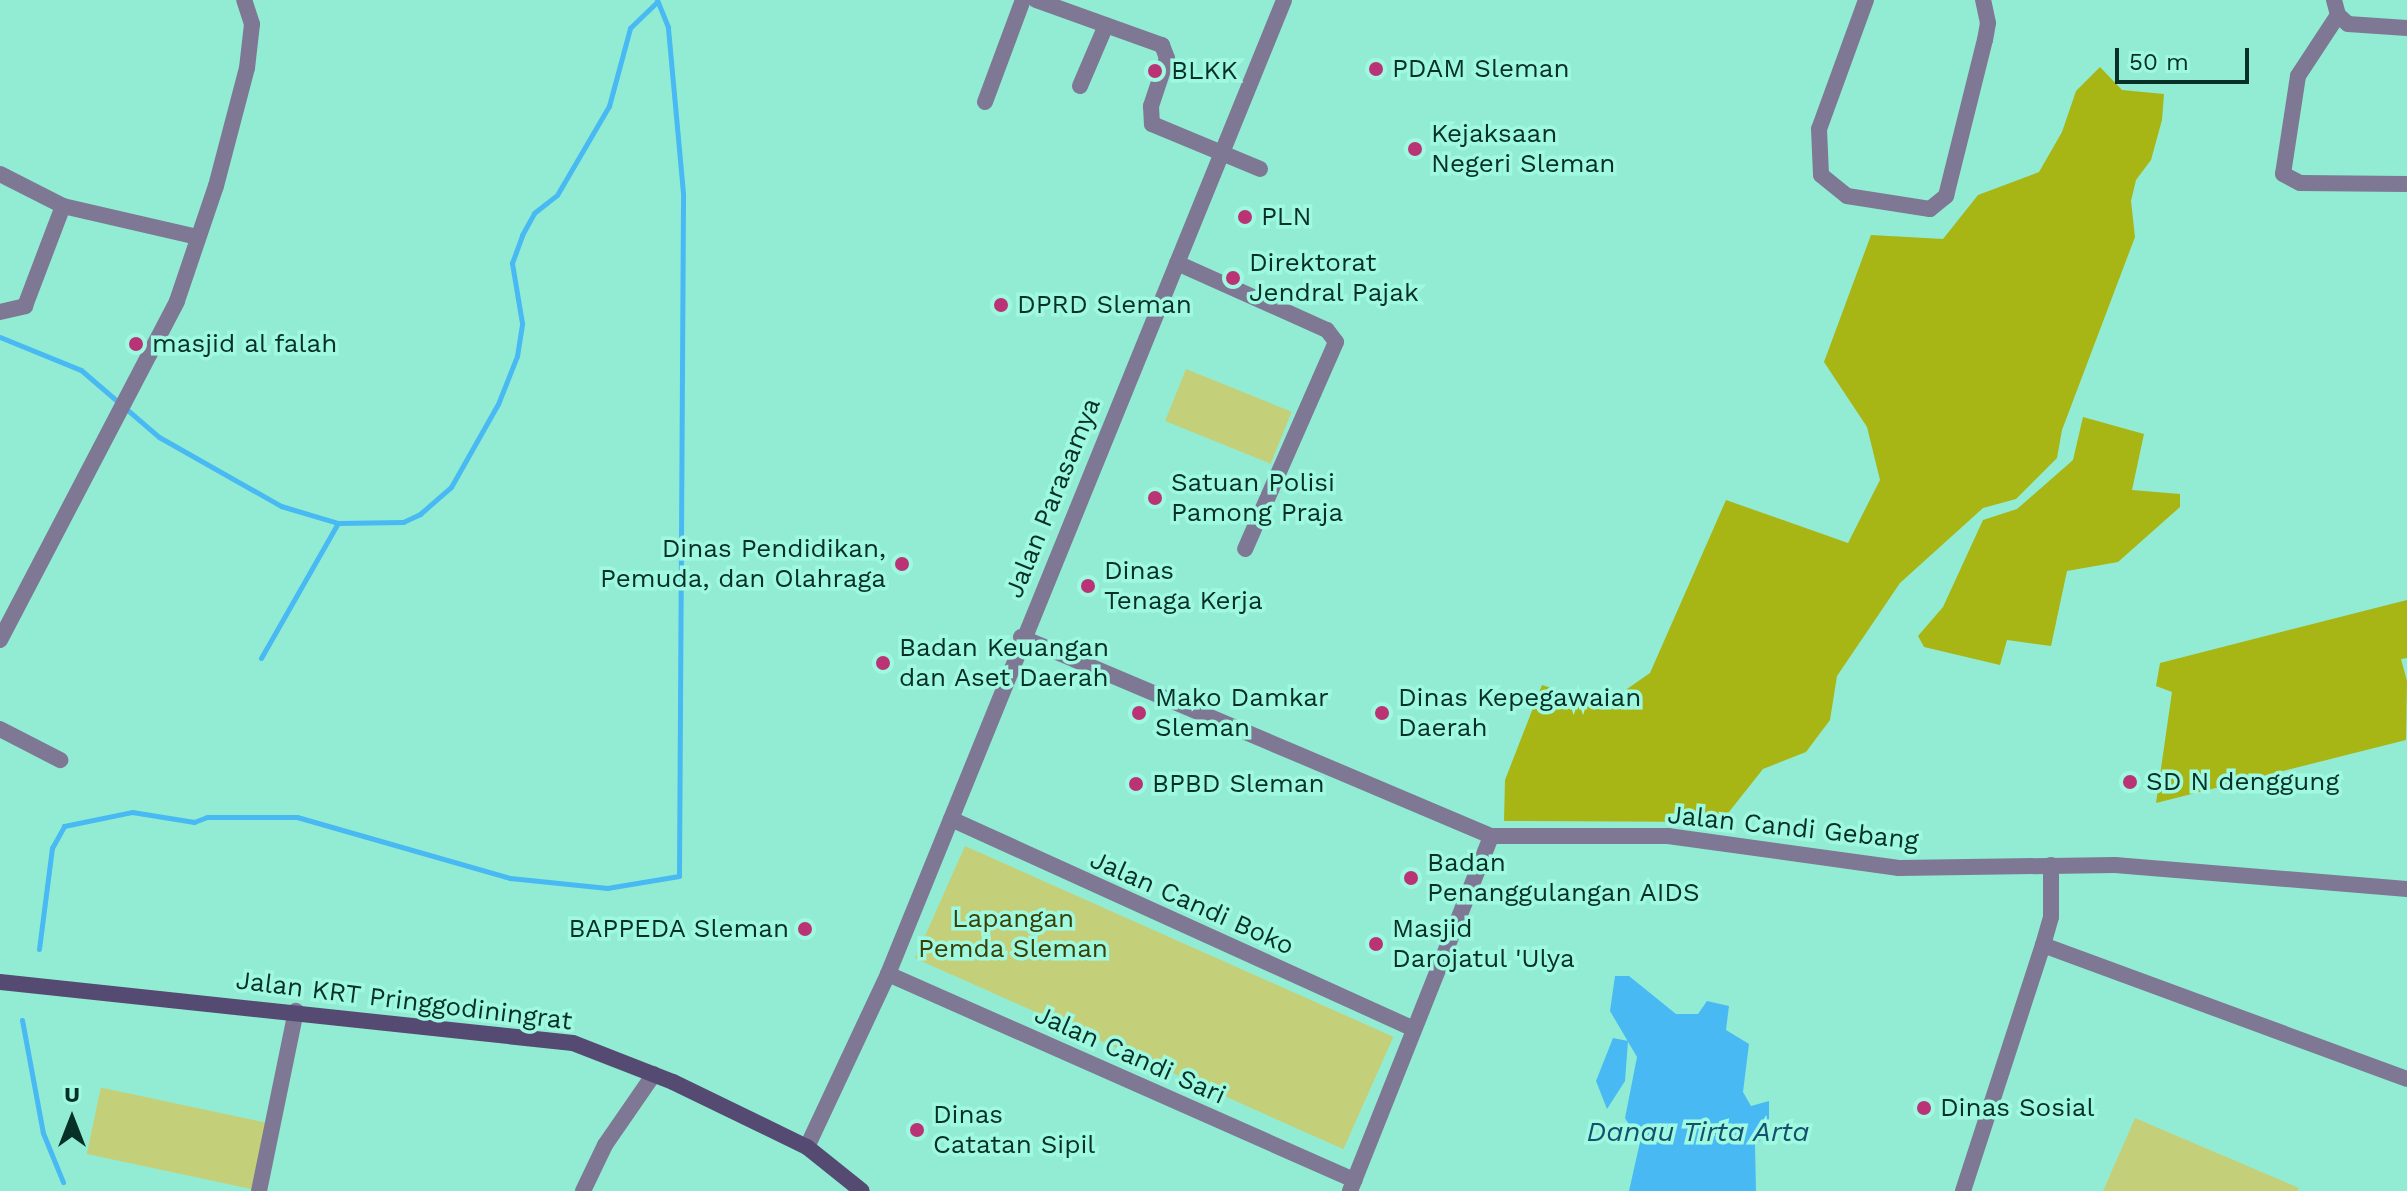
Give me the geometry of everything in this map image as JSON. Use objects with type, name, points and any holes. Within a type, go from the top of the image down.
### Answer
[{"type":"main road","name":"Jalan KRT Pringgodiningrat","points":[[0,982],[543,1037],[601,1052],[654,1074],[807,1147],[862,1191]]},
{"type":"street","points":[[0,640],[177,301],[247,68],[252,24],[244,0]]},
{"type":"street","points":[[985,102],[1023,0]]},
{"type":"street","points":[[1036,0],[1167,50],[1152,124],[1260,169]]},
{"type":"street","name":"Jalan Parasamya","points":[[807,1147],[888,974],[1021,637],[1284,0]]},
{"type":"street","points":[[1866,0],[1819,129],[1821,175],[1847,196],[1930,209],[1946,196],[1985,40],[1988,23],[1983,0]]},
{"type":"street","points":[[2407,28],[2369,29],[2336,8],[2298,76],[2283,174],[2300,183],[2407,184]]},
{"type":"street","points":[[1080,86],[1106,25]]},
{"type":"street","points":[[0,174],[63,206],[197,237]]},
{"type":"street","points":[[0,312],[25,306],[63,206]]},
{"type":"street","points":[[1177,263],[1327,330],[1336,342],[1245,549]]},
{"type":"street","name":"Jalan Candi Gebang","points":[[1021,637],[1491,836],[1668,836],[1899,868],[2115,865],[2407,889]]},
{"type":"street","points":[[0,729],[60,760]]},
{"type":"street","name":"Jalan Candi Boko","points":[[951,819],[1414,1029]]},
{"type":"street","points":[[1352,1186],[1491,836]]},
{"type":"street","points":[[1963,1191],[2051,917],[2051,865]]},
{"type":"street","points":[[2043,945],[2407,1079]]},
{"type":"street","name":"Jalan Candi Sari","points":[[888,974],[1352,1186]]},
{"type":"street","points":[[259,1191],[296,1011]]},
{"type":"street","points":[[583,1191],[605,1145],[654,1074]]},
{"type":"green space","points":[[2100,67],[2122,90],[2164,94],[2162,120],[2151,160],[2136,180],[2131,201],[2135,237],[2062,430],[2057,458],[2016,499],[1983,508],[1900,583],[1837,676],[1830,720],[1806,752],[1763,769],[1721,822],[1504,821],[1505,780],[1542,685],[1604,705],[1650,673],[1726,500],[1848,543],[1880,480],[1867,427],[1824,362],[1871,235],[1943,239],[1978,195],[2039,172],[2062,132],[2076,91]]},
{"type":"green space","points":[[1186,369],[1292,412],[1271,464],[1165,421]]},
{"type":"green space","points":[[2083,417],[2144,434],[2132,490],[2180,494],[2180,507],[2118,562],[2067,571],[2051,646],[2007,640],[2000,665],[1924,647],[1918,636],[1943,607],[1983,520],[2017,509],[2073,460]]},
{"type":"green space","points":[[2407,600],[2407,658],[2401,659],[2407,681],[2406,740],[2156,803],[2172,692],[2156,686],[2160,663]]},
{"type":"green space","name":"Lapangan Pemda Sleman","points":[[965,846],[1393,1037],[1343,1149],[915,958]]},
{"type":"green space","points":[[101,1087],[273,1124],[259,1191],[87,1154]]},
{"type":"green space","points":[[2135,1118],[2299,1188],[2297,1191],[2103,1191]]},
{"type":"water","name":"Danau Tirta Arta","points":[[1615,976],[1629,976],[1676,1014],[1698,1014],[1707,1001],[1729,1006],[1726,1030],[1749,1044],[1743,1092],[1751,1106],[1769,1101],[1769,1132],[1755,1145],[1756,1191],[1629,1191],[1640,1142],[1625,1118],[1637,1057],[1610,1011]]},
{"type":"water","points":[[1613,1038],[1628,1041],[1625,1081],[1607,1109],[1596,1081]]},
{"type":"waterway","points":[[39,949],[52,848],[64,826],[132,812],[194,822],[207,817],[297,817],[510,878],[607,888],[679,876],[683,193],[668,27],[657,0]]},
{"type":"waterway","points":[[0,337],[81,370],[159,437],[281,506],[338,523],[403,522],[420,514],[451,487],[498,404],[517,356],[522,323],[512,263],[522,235],[534,213],[557,195],[609,106],[630,28],[657,2]]},
{"type":"waterway","points":[[261,658],[338,523]]},
{"type":"waterway","points":[[22,1020],[43,1133],[63,1182]]},
{"type":"place","name":"PDAM Sleman","points":[[1376,69]]},
{"type":"place","name":"BLKK","points":[[1155,71]]},
{"type":"place","name":"Kejaksaan Negeri Sleman","points":[[1415,149]]},
{"type":"place","name":"PLN","points":[[1245,217]]},
{"type":"place","name":"Direktorat Jendral Pajak","points":[[1233,278]]},
{"type":"place","name":"DPRD Sleman","points":[[1001,305]]},
{"type":"place","name":"masjid al falah","points":[[136,344]]},
{"type":"place","name":"Satuan Polisi Pamong Praja","points":[[1155,498]]},
{"type":"place","name":"Dinas Pendidikan, Pemuda, dan Olahraga","points":[[902,564]]},
{"type":"place","name":"Dinas Tenaga Kerja","points":[[1088,586]]},
{"type":"place","name":"Badan Keuangan dan Aset Daerah","points":[[883,663]]},
{"type":"place","name":"Mako Damkar Sleman","points":[[1139,713]]},
{"type":"place","name":"Dinas Kepegawaian Daerah","points":[[1382,713]]},
{"type":"place","name":"SD N denggung","points":[[2130,782]]},
{"type":"place","name":"BPBD Sleman","points":[[1136,784]]},
{"type":"place","name":"Badan Penanggulangan AIDS","points":[[1411,878]]},
{"type":"place","name":"BAPPEDA Sleman","points":[[805,929]]},
{"type":"place","name":"Masjid Darojatul 'Ulya","points":[[1376,944]]},
{"type":"place","name":"Dinas Sosial","points":[[1924,1108]]},
{"type":"place","name":"Dinas Catatan Sipil","points":[[917,1130]]}]
